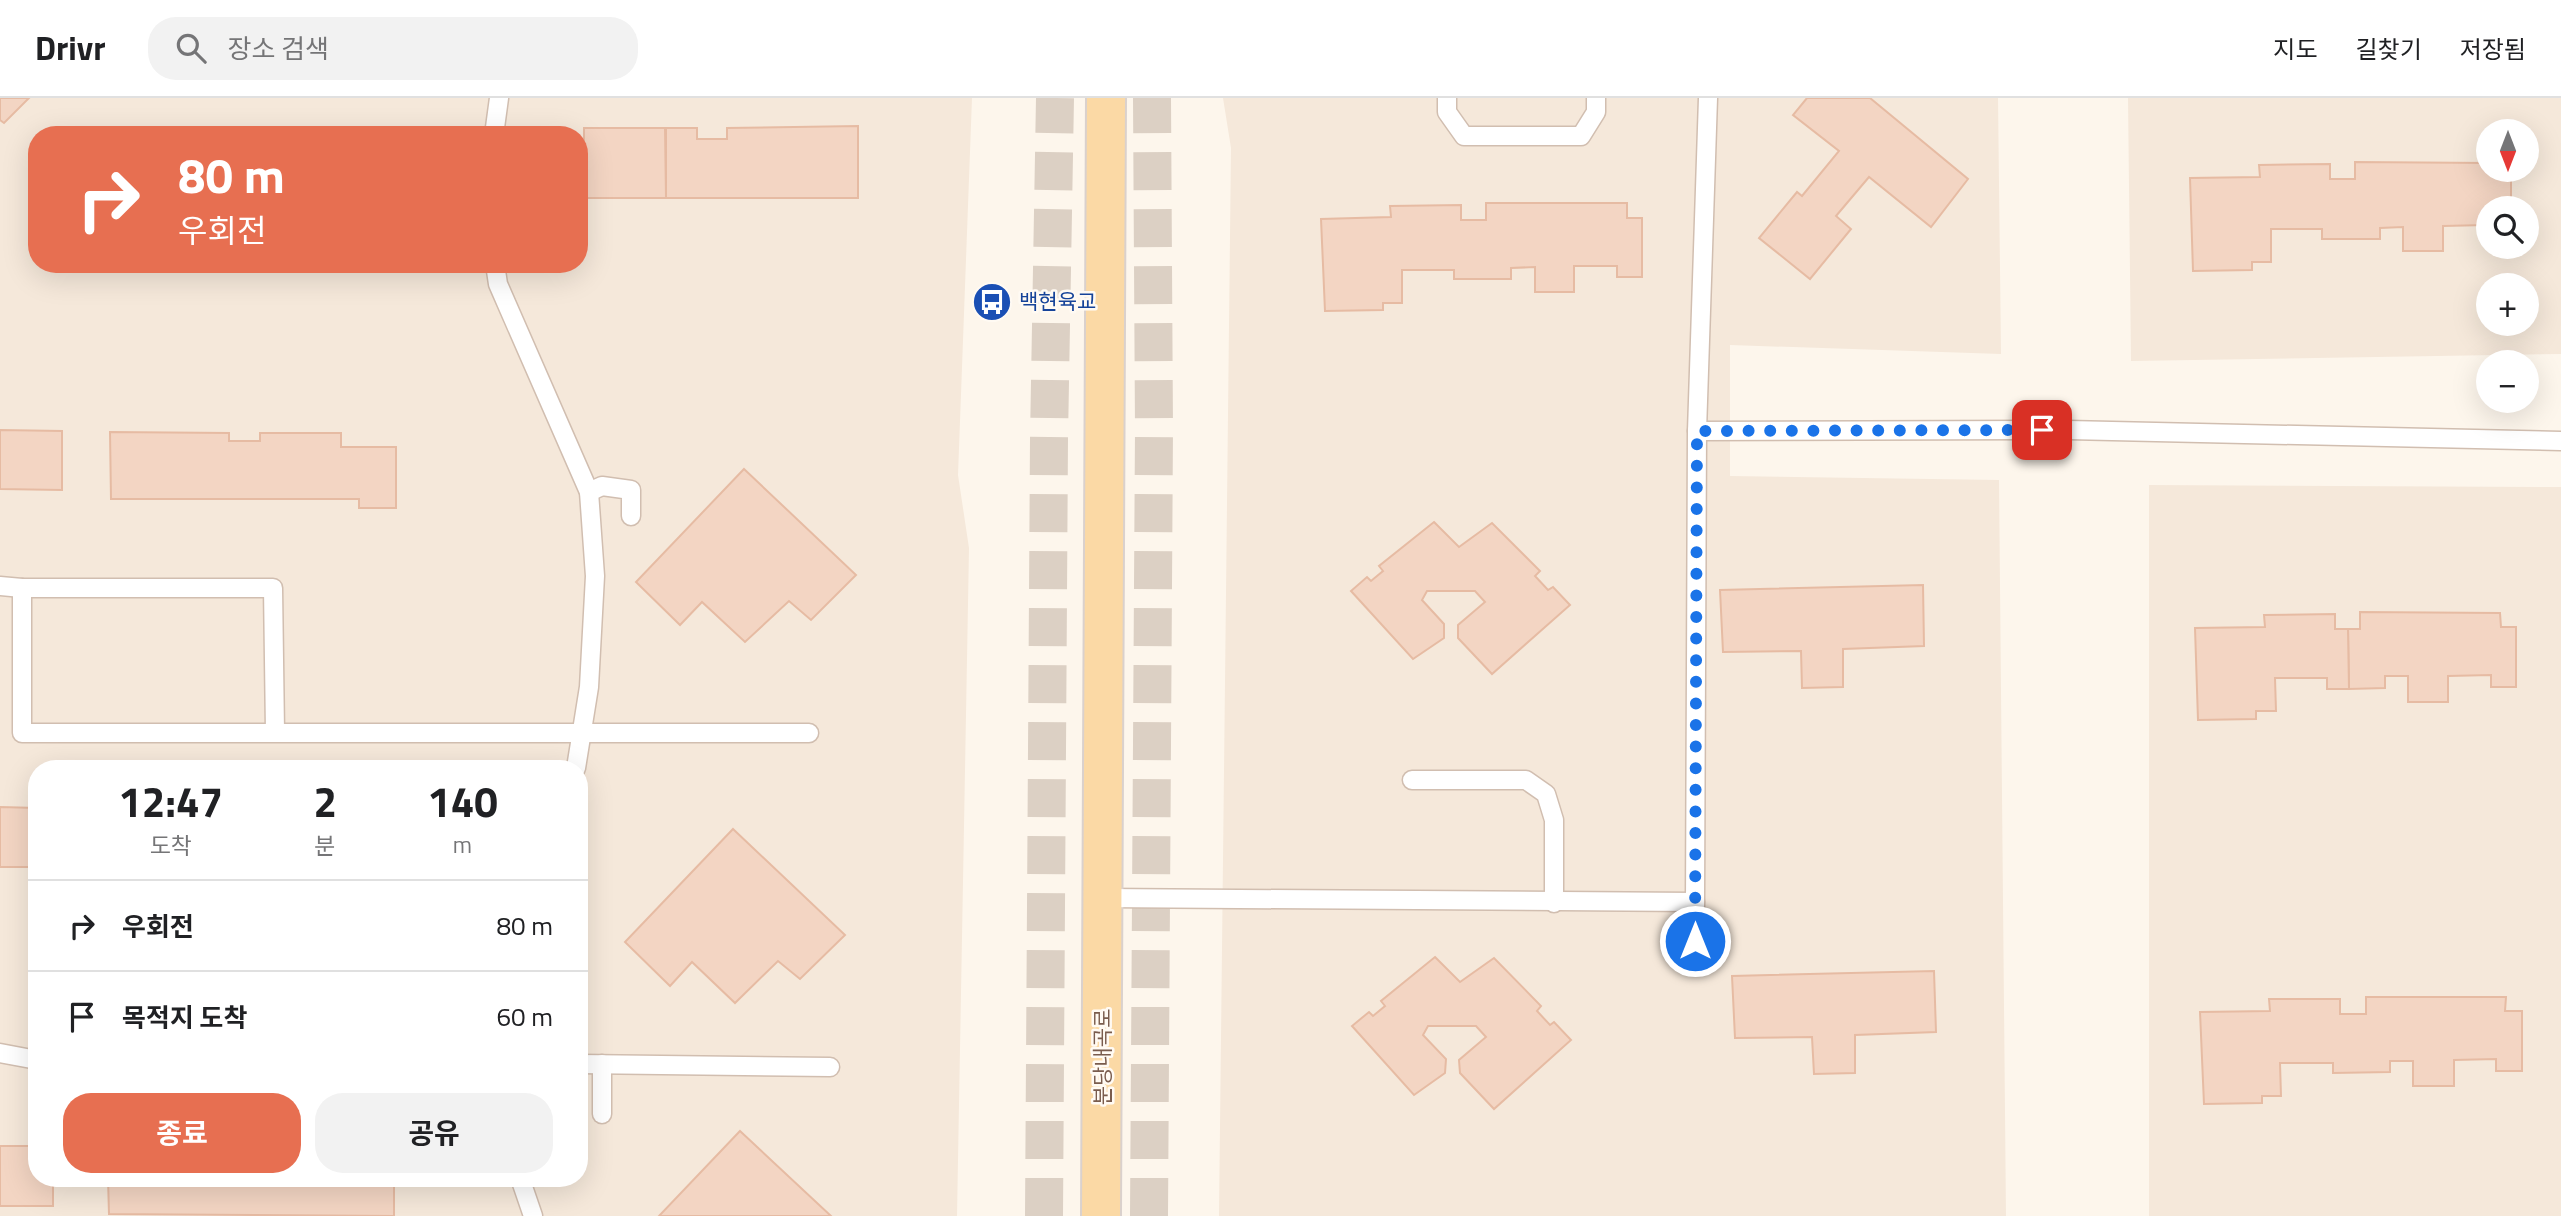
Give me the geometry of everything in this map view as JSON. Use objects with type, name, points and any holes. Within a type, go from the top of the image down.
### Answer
[{"type":"main road","name":"분당내곡로","points":[[1101,1216],[1106,98]]},
{"type":"lane","points":[[495,126],[499,98]]},
{"type":"lane","points":[[1447,98],[1447,112],[1464,136],[1581,136],[1596,112],[1596,98]]},
{"type":"lane","points":[[1695,941],[1697,431],[1708,98]]},
{"type":"lane","points":[[496,273],[498,284],[589,492],[595,576],[584,731],[578,760]]},
{"type":"lane","points":[[1697,431],[2068,430],[2561,441]]},
{"type":"lane","points":[[589,492],[602,486],[631,490],[631,516]]},
{"type":"lane","points":[[0,586],[273,588],[275,732]]},
{"type":"lane","points":[[22,588],[22,733],[809,733]]},
{"type":"lane","points":[[1412,780],[1526,780],[1546,794],[1554,820],[1554,902]]},
{"type":"lane","points":[[1104,898],[1695,902]]},
{"type":"lane","points":[[0,1053],[28,1058]]},
{"type":"lane","points":[[588,1064],[830,1067]]},
{"type":"lane","points":[[602,1064],[602,1114]]},
{"type":"lane","points":[[523,1187],[533,1216]]},
{"type":"shaded area","points":[[0,98],[972,98],[958,475],[969,548],[957,1216],[0,1216]]},
{"type":"shaded area","points":[[1223,98],[1998,98],[2001,354],[1730,345],[1730,476],[1999,480],[2006,1216],[1219,1216],[1231,148]]},
{"type":"shaded area","points":[[2128,98],[2561,98],[2561,354],[2539,354],[2539,350],[2476,350],[2476,355],[2131,361]]},
{"type":"shaded area","points":[[2149,485],[2561,487],[2561,1216],[2149,1216]]},
{"type":"building","points":[[0,98],[29,98],[4,123],[0,120]]},
{"type":"building","points":[[1807,98],[1870,98],[1968,179],[1931,227],[1869,177],[1836,216],[1851,229],[1810,279],[1759,238],[1797,192],[1802,196],[1839,151],[1793,115]]},
{"type":"building","points":[[858,126],[858,198],[666,198],[666,128],[697,128],[697,139],[727,139],[727,128]]},
{"type":"building","points":[[588,128],[665,128],[666,198],[588,198]]},
{"type":"building","points":[[2355,162],[2476,163],[2476,182],[2511,182],[2511,196],[2476,196],[2476,225],[2443,226],[2443,251],[2403,251],[2403,227],[2380,228],[2380,239],[2322,239],[2322,229],[2271,229],[2271,262],[2252,262],[2252,270],[2193,271],[2190,178],[2260,177],[2259,165],[2330,164],[2330,179],[2355,179]]},
{"type":"building","points":[[1486,203],[1627,203],[1627,218],[1642,218],[1642,277],[1617,277],[1617,266],[1574,266],[1574,292],[1535,292],[1535,267],[1511,268],[1511,279],[1454,279],[1454,270],[1402,270],[1402,303],[1383,303],[1383,310],[1325,311],[1321,219],[1391,217],[1390,206],[1461,205],[1461,220],[1486,220]]},
{"type":"building","points":[[0,430],[62,431],[62,490],[0,489]]},
{"type":"building","points":[[110,432],[229,433],[229,441],[260,441],[260,433],[341,433],[341,447],[396,447],[396,508],[359,508],[359,499],[111,499]]},
{"type":"building","points":[[744,469],[856,575],[811,620],[789,601],[745,642],[702,602],[680,625],[636,582]]},
{"type":"building","points":[[1434,522],[1459,547],[1492,523],[1540,571],[1535,576],[1548,590],[1553,587],[1570,605],[1492,674],[1458,638],[1458,625],[1485,602],[1475,591],[1427,591],[1422,600],[1444,624],[1444,638],[1413,659],[1351,591],[1367,577],[1371,581],[1383,571],[1379,566]]},
{"type":"building","points":[[1923,585],[1924,646],[1843,649],[1843,687],[1802,688],[1801,651],[1723,652],[1720,590]]},
{"type":"building","points":[[2360,612],[2500,613],[2501,627],[2516,627],[2516,687],[2491,687],[2491,675],[2448,676],[2448,702],[2408,702],[2408,676],[2385,676],[2385,688],[2349,689],[2348,629],[2360,629]]},
{"type":"building","points":[[2335,614],[2335,629],[2348,629],[2349,689],[2327,689],[2327,678],[2275,678],[2276,711],[2256,711],[2256,719],[2198,720],[2195,628],[2265,627],[2264,615]]},
{"type":"building","points":[[0,807],[28,808],[28,867],[0,867]]},
{"type":"building","points":[[733,829],[845,935],[800,979],[778,961],[735,1003],[692,962],[670,986],[625,942]]},
{"type":"building","points":[[1435,957],[1460,982],[1494,958],[1541,1006],[1537,1011],[1550,1025],[1554,1022],[1571,1040],[1494,1109],[1460,1073],[1459,1060],[1486,1037],[1476,1026],[1428,1026],[1423,1035],[1446,1059],[1445,1073],[1414,1095],[1352,1026],[1369,1012],[1373,1016],[1385,1006],[1381,1001]]},
{"type":"building","points":[[1934,971],[1936,1032],[1855,1035],[1855,1073],[1814,1074],[1812,1037],[1735,1038],[1732,976]]},
{"type":"building","points":[[2366,997],[2506,997],[2505,1011],[2522,1011],[2522,1071],[2496,1071],[2496,1059],[2454,1060],[2454,1086],[2413,1086],[2413,1061],[2390,1061],[2390,1072],[2333,1073],[2333,1063],[2280,1063],[2281,1096],[2262,1096],[2262,1103],[2204,1104],[2200,1012],[2270,1011],[2269,999],[2340,999],[2340,1014],[2366,1014]]},
{"type":"building","points":[[740,1131],[831,1216],[659,1216]]},
{"type":"building","points":[[0,1146],[28,1146],[28,1187],[53,1187],[53,1206],[0,1206]]},
{"type":"building","points":[[108,1187],[394,1187],[394,1216],[109,1214]]},
{"type":"tunnel","points":[[1044,1216],[1049,439],[1055,98]]},
{"type":"tunnel","points":[[1149,1216],[1154,429],[1152,98]]},
{"type":"place","name":"백현육교","points":[[992,302]]},
{"type":"route","points":[[1695,941],[1697,431],[2042,430]]}]
